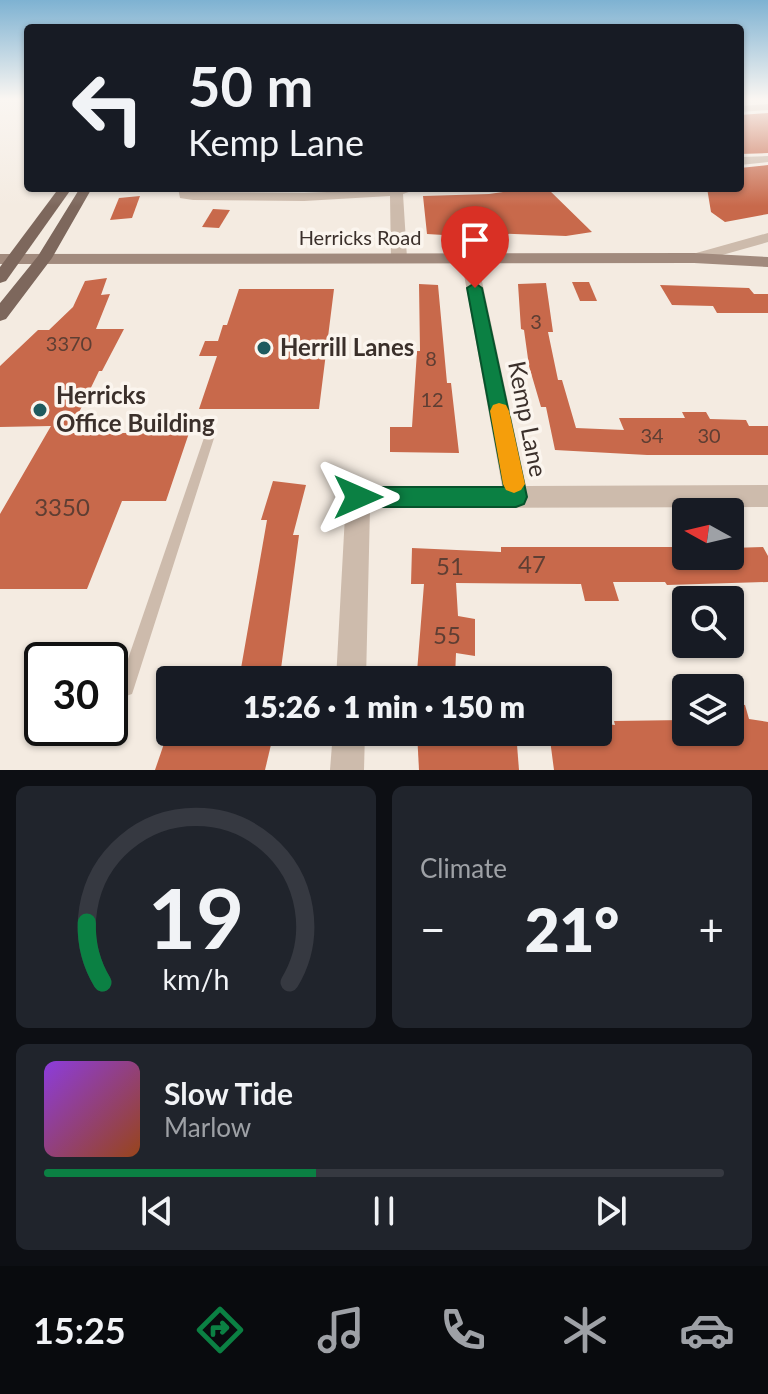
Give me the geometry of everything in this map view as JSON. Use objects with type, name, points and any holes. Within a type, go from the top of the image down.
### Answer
[{"type":"main road","points":[[0,278],[8,259],[63,192]]},
{"type":"main road","points":[[0,315],[44,258],[84,192]]},
{"type":"main road","name":"Herricks Road","points":[[8,259],[694,258],[768,262]]},
{"type":"street","points":[[744,161],[768,159]]},
{"type":"street","points":[[185,192],[185,195],[193,196],[325,192],[369,196],[391,192]]},
{"type":"street","points":[[396,192],[399,258]]},
{"type":"street","points":[[694,258],[768,237]]},
{"type":"street","name":"Kemp Lane","points":[[469,258],[516,497]]},
{"type":"street","points":[[352,666],[358,497],[768,496]]},
{"type":"street","points":[[347,770],[348,746]]},
{"type":"lane","points":[[128,682],[211,432]]},
{"type":"building","points":[[744,135],[768,135],[768,153],[744,154]]},
{"type":"building","points":[[768,165],[768,214],[725,222],[711,212],[708,192],[744,192],[744,168]]},
{"type":"building","points":[[551,192],[592,232],[566,236],[460,232],[460,236],[427,234],[423,196]]},
{"type":"building","points":[[140,196],[132,218],[110,220],[119,198]]},
{"type":"building","points":[[213,209],[230,210],[219,228],[202,227]]},
{"type":"building","points":[[107,278],[101,295],[110,294],[96,329],[124,329],[102,371],[99,371],[69,433],[189,433],[166,501],[122,501],[87,589],[0,589],[0,514],[51,426],[0,427],[0,366],[38,330],[49,330],[73,307],[85,281]]},
{"type":"building","points":[[572,282],[589,282],[597,301],[580,301]]},
{"type":"building","points":[[546,283],[553,332],[548,332],[558,380],[562,380],[576,428],[624,430],[619,418],[685,418],[682,412],[706,412],[710,419],[746,420],[749,426],[768,426],[768,455],[647,455],[555,450],[546,407],[541,407],[529,366],[524,330],[521,329],[518,284]]},
{"type":"building","points":[[419,284],[438,285],[447,383],[451,383],[459,453],[390,452],[390,427],[412,427],[417,351],[420,351]]},
{"type":"building","points":[[660,285],[749,288],[754,294],[768,294],[768,313],[717,313],[713,306],[672,305]]},
{"type":"building","name":"Herrill Lanes","points":[[239,289],[334,289],[319,409],[199,409],[217,356],[199,356],[205,341],[218,341]]},
{"type":"building","points":[[273,481],[306,485],[293,535],[299,535],[281,666],[241,666],[267,520],[261,520]]},
{"type":"building","points":[[501,547],[672,547],[672,570],[744,570],[744,548],[763,547],[768,556],[768,582],[667,585],[665,582],[613,582],[619,601],[585,601],[581,584],[456,583],[458,616],[475,619],[475,656],[456,653],[455,666],[417,666],[424,584],[411,584],[412,548],[501,552]]},
{"type":"building","points":[[745,705],[749,719],[768,722],[768,770],[554,770],[551,746],[612,746],[614,721],[672,720],[672,746],[744,746]]},
{"type":"building","points":[[163,746],[271,746],[265,770],[155,770]]},
{"type":"building","points":[[418,746],[517,746],[519,770],[419,770]]},
{"type":"slow traffic","points":[[499,411],[514,484]]},
{"type":"place","name":"Herrill Lanes","points":[[264,348]]},
{"type":"place","name":"Herricks Office Building","points":[[40,410]]},
{"type":"route","points":[[358,497],[516,497],[475,288]]}]
